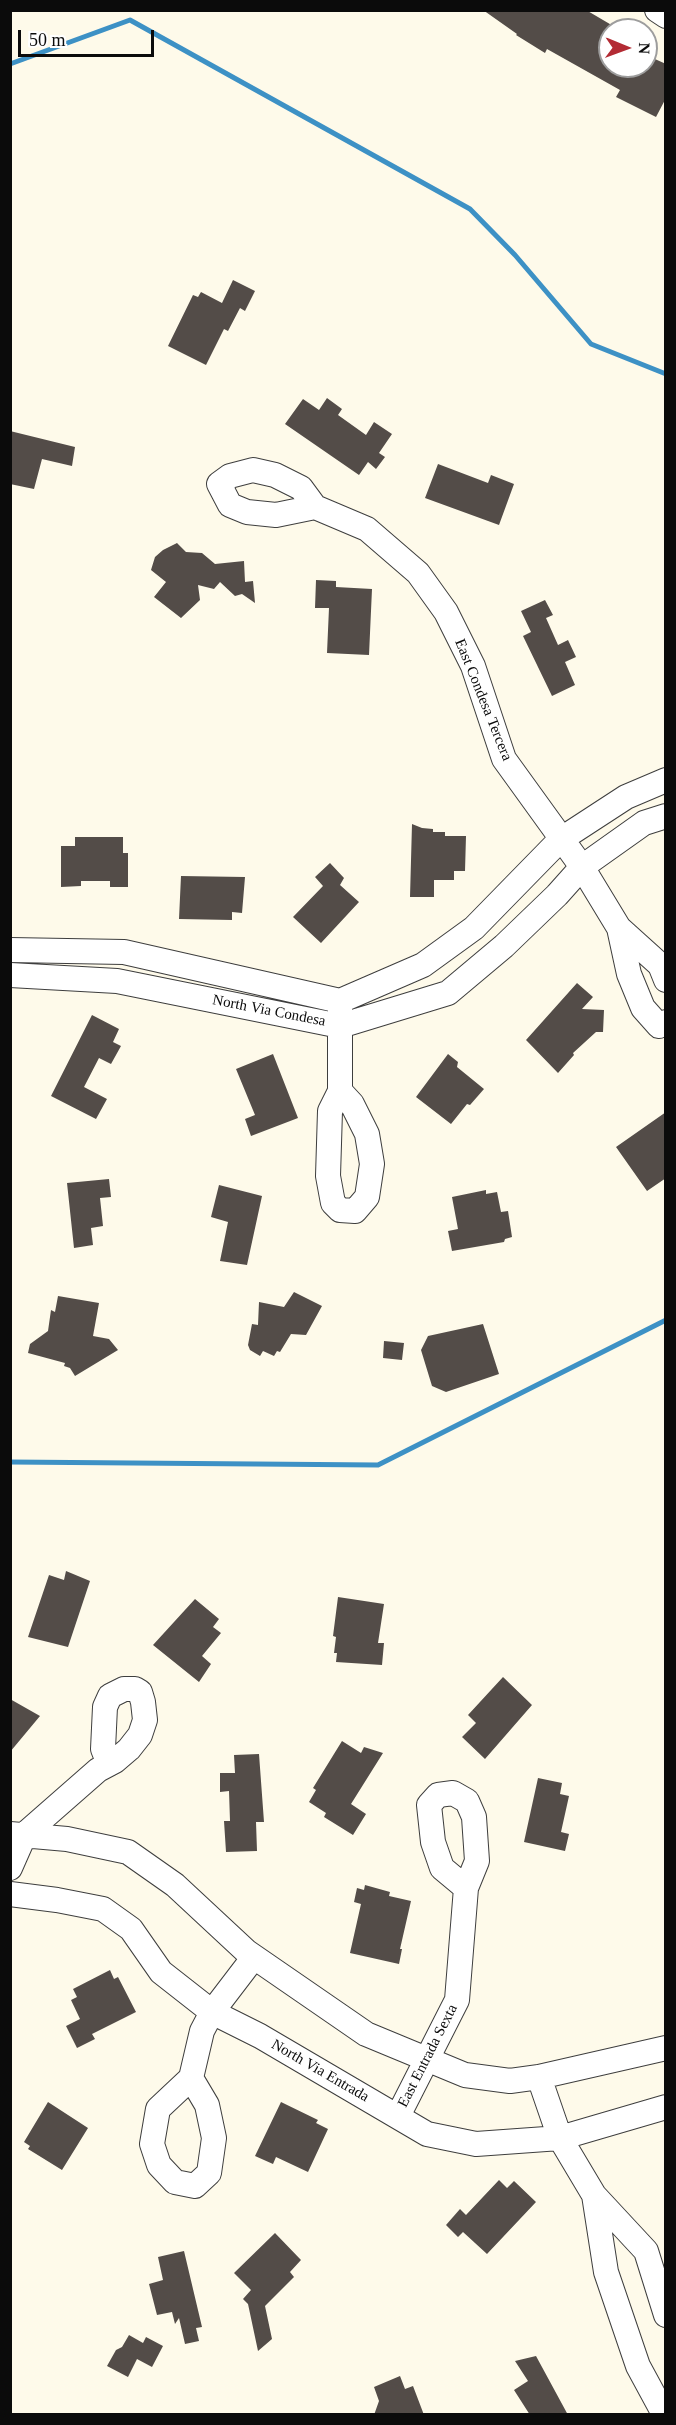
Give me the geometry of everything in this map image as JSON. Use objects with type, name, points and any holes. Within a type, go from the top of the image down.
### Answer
[{"type":"street","points":[[657,10],[666,16]]},
{"type":"street","name":"East Condesa Tercera","points":[[315,507],[367,529],[418,573],[446,612],[473,666],[504,759],[560,840]]},
{"type":"street","name":"North Via Condesa","points":[[10,950],[124,952],[340,1001],[423,965],[474,928],[560,840],[626,797],[666,780]]},
{"type":"street","name":"North Via Condesa","points":[[10,975],[117,981],[340,1026],[448,993],[504,945],[557,895],[582,867],[644,823],[666,816]]},
{"type":"street","points":[[560,840],[582,867],[619,928],[660,965],[666,980]]},
{"type":"street","points":[[619,928],[630,974],[643,1008],[659,1026],[666,1022]]},
{"type":"street","points":[[340,1001],[340,1091]]},
{"type":"street","points":[[10,1868],[18,1834],[98,1770],[109,1764]]},
{"type":"street","points":[[18,1834],[67,1839],[128,1852],[175,1885],[254,1957],[366,2034],[465,2075],[510,2081],[539,2077],[666,2049]]},
{"type":"street","name":"East Entrada Sexta","points":[[398,2116],[457,2000],[466,1888]]},
{"type":"street","name":"North Via Entrada","points":[[10,1894],[103,1909],[131,1929],[161,1972],[212,2012],[260,2036],[427,2134],[476,2144],[560,2138],[666,2108]]},
{"type":"street","points":[[191,2078],[202,2031],[212,2012],[254,1957]]},
{"type":"street","points":[[539,2077],[560,2138],[594,2195],[646,2251],[666,2315]]},
{"type":"street","points":[[594,2195],[606,2272],[638,2366],[664,2415]]},
{"type":"building","points":[[483,10],[586,10],[600,18],[598,78],[547,49],[545,53]]},
{"type":"building","points":[[658,60],[666,64],[666,98],[656,117],[616,97],[620,90],[599,78],[658,78]]},
{"type":"building","points":[[233,280],[255,291],[245,311],[240,308],[228,331],[224,329],[206,365],[168,346],[193,295],[198,297],[201,292],[222,303]]},
{"type":"building","points":[[327,398],[342,409],[338,415],[366,435],[374,422],[392,434],[379,453],[385,457],[376,469],[368,462],[359,475],[285,424],[303,399],[319,410]]},
{"type":"building","points":[[10,431],[75,447],[72,466],[42,459],[34,489],[10,484]]},
{"type":"building","points":[[438,464],[488,483],[491,475],[514,484],[499,525],[425,498]]},
{"type":"building","points":[[177,543],[186,552],[202,553],[215,564],[244,561],[245,582],[253,581],[255,603],[242,594],[235,596],[220,582],[214,589],[198,585],[200,600],[181,618],[154,597],[166,582],[151,570],[155,557]]},
{"type":"building","points":[[316,580],[336,581],[336,587],[372,589],[369,655],[327,653],[329,608],[315,608]]},
{"type":"building","points":[[545,600],[553,615],[546,618],[558,645],[568,640],[576,657],[565,662],[575,685],[552,696],[523,636],[531,632],[521,611]]},
{"type":"building","points":[[412,824],[433,829],[433,832],[445,832],[445,836],[466,836],[465,871],[454,871],[454,880],[434,880],[434,897],[410,897]]},
{"type":"building","points":[[75,837],[123,837],[123,853],[128,853],[128,887],[110,887],[110,881],[81,881],[81,886],[61,887],[61,846],[75,846]]},
{"type":"building","points":[[330,863],[344,878],[340,885],[359,902],[321,943],[293,917],[323,886],[315,877]]},
{"type":"building","points":[[181,876],[245,877],[242,913],[232,912],[232,920],[179,919]]},
{"type":"building","points":[[577,983],[593,997],[582,1009],[604,1010],[603,1032],[596,1032],[573,1053],[574,1055],[558,1073],[526,1040]]},
{"type":"building","points":[[92,1015],[119,1029],[113,1042],[121,1046],[111,1064],[99,1058],[84,1087],[107,1099],[96,1119],[51,1096]]},
{"type":"building","points":[[273,1054],[298,1118],[251,1136],[245,1119],[255,1115],[236,1069]]},
{"type":"building","points":[[448,1054],[458,1062],[457,1067],[484,1089],[470,1105],[467,1104],[451,1124],[416,1097]]},
{"type":"building","points":[[666,1112],[666,1178],[647,1191],[616,1147]]},
{"type":"building","points":[[109,1179],[111,1197],[100,1198],[103,1226],[91,1228],[93,1245],[74,1248],[67,1183]]},
{"type":"building","points":[[219,1185],[262,1196],[247,1265],[220,1261],[228,1222],[211,1217]]},
{"type":"building","points":[[486,1190],[486,1194],[497,1192],[501,1212],[508,1211],[512,1237],[505,1239],[504,1242],[452,1251],[448,1231],[458,1229],[452,1197]]},
{"type":"building","points":[[294,1292],[322,1306],[306,1335],[291,1334],[280,1352],[277,1351],[274,1356],[263,1351],[260,1356],[250,1350],[248,1345],[252,1324],[258,1325],[259,1302],[284,1307]]},
{"type":"building","points":[[58,1296],[99,1303],[93,1336],[109,1339],[118,1350],[75,1376],[70,1368],[64,1366],[65,1363],[28,1353],[30,1344],[48,1331],[51,1310],[55,1312]]},
{"type":"building","points":[[483,1324],[499,1374],[446,1392],[432,1386],[421,1350],[428,1336]]},
{"type":"building","points":[[384,1341],[404,1343],[402,1360],[383,1358]]},
{"type":"building","points":[[66,1571],[90,1581],[68,1647],[28,1637],[49,1575],[64,1580]]},
{"type":"building","points":[[338,1597],[384,1604],[378,1643],[384,1643],[382,1665],[336,1662],[337,1653],[334,1653],[336,1637],[333,1636]]},
{"type":"building","points":[[195,1599],[219,1619],[213,1627],[221,1633],[202,1656],[211,1664],[199,1682],[153,1645]]},
{"type":"building","points":[[503,1677],[532,1705],[485,1759],[462,1737],[476,1723],[468,1715]]},
{"type":"building","points":[[10,1699],[40,1716],[10,1752]]},
{"type":"building","points":[[342,1741],[361,1753],[364,1747],[383,1753],[351,1804],[366,1814],[353,1835],[324,1817],[326,1813],[309,1802],[316,1790],[313,1788]]},
{"type":"building","points":[[259,1754],[264,1822],[256,1822],[257,1851],[226,1852],[224,1821],[230,1821],[229,1791],[220,1792],[220,1773],[235,1773],[234,1755]]},
{"type":"building","points":[[538,1778],[562,1783],[560,1794],[569,1796],[561,1832],[569,1834],[565,1851],[524,1842]]},
{"type":"building","points":[[365,1885],[390,1892],[389,1896],[411,1901],[400,1949],[402,1949],[399,1964],[350,1953],[361,1904],[354,1902],[357,1888],[364,1890]]},
{"type":"building","points":[[110,1970],[114,1979],[118,1977],[136,2012],[92,2034],[95,2039],[77,2048],[66,2026],[80,2019],[71,2000],[77,1997],[73,1989]]},
{"type":"building","points":[[48,2102],[88,2128],[62,2170],[28,2149],[30,2146],[24,2142]]},
{"type":"building","points":[[281,2102],[318,2120],[316,2123],[328,2129],[308,2172],[276,2157],[273,2164],[255,2156]]},
{"type":"building","points":[[499,2180],[507,2188],[514,2181],[536,2202],[487,2254],[463,2232],[458,2237],[446,2225],[460,2209],[466,2215]]},
{"type":"building","points":[[275,2233],[301,2260],[290,2272],[294,2277],[265,2306],[272,2339],[258,2351],[248,2304],[243,2299],[251,2290],[234,2273]]},
{"type":"building","points":[[184,2251],[202,2327],[196,2328],[199,2341],[185,2344],[179,2318],[175,2324],[172,2312],[157,2315],[149,2284],[163,2280],[158,2257]]},
{"type":"building","points":[[129,2335],[143,2343],[146,2337],[163,2346],[152,2367],[137,2359],[128,2377],[107,2366],[116,2350],[122,2347]]},
{"type":"building","points":[[536,2356],[568,2415],[530,2415],[514,2390],[528,2381],[515,2361]]},
{"type":"building","points":[[400,2376],[405,2389],[413,2386],[424,2415],[374,2415],[379,2401],[374,2387]]},
{"type":"waterway","points":[[10,64],[130,20],[470,209],[515,255],[591,344],[666,374]]},
{"type":"waterway","points":[[10,1462],[378,1465],[666,1320]]}]
